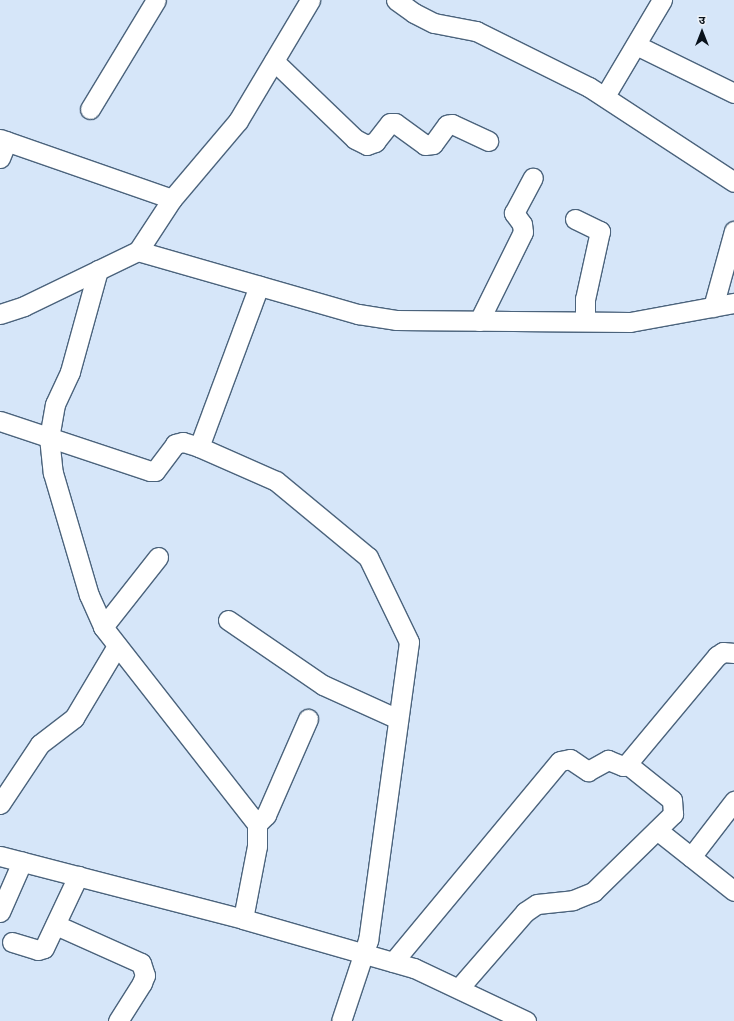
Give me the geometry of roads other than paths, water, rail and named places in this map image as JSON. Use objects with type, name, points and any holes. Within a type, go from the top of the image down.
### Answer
[{"type":"street","points":[[90,109],[156,0]]},
{"type":"street","points":[[0,314],[138,251],[172,199],[238,121],[310,0]]},
{"type":"street","points":[[396,0],[424,19],[434,23],[476,31],[605,96],[734,182]]},
{"type":"street","points":[[605,96],[662,0]]},
{"type":"street","points":[[636,45],[734,93]]},
{"type":"street","points":[[274,61],[355,139],[367,145],[376,142],[390,123],[395,123],[425,145],[433,144],[447,125],[452,124],[488,141]]},
{"type":"street","points":[[2,146],[172,199]]},
{"type":"street","points":[[479,321],[523,232],[522,224],[514,213],[533,178]]},
{"type":"street","points":[[575,219],[600,231],[586,299],[585,321]]},
{"type":"street","points":[[713,307],[734,231]]},
{"type":"street","points":[[138,251],[358,314],[396,320],[630,322],[734,303]]},
{"type":"street","points":[[98,270],[70,372],[55,404],[49,437],[53,473],[58,495],[89,595],[103,627],[257,824],[257,846],[243,919]]},
{"type":"street","points":[[199,447],[259,286]]},
{"type":"street","points":[[0,420],[150,471],[155,471],[175,444],[183,442],[199,447],[276,481],[368,557],[409,642],[368,940],[341,1021]]},
{"type":"street","points":[[103,627],[158,557]]},
{"type":"street","points":[[228,620],[323,685],[398,719]]},
{"type":"street","points":[[0,804],[40,744],[74,718],[117,646]]},
{"type":"street","points":[[393,962],[560,761],[570,759],[588,771],[608,760],[623,766],[627,764],[717,656],[723,652],[734,653]]},
{"type":"street","points":[[257,824],[266,815],[308,719]]},
{"type":"street","points":[[459,988],[526,912],[537,904],[573,900],[593,892],[673,814],[672,800],[627,764]]},
{"type":"street","points":[[691,857],[734,801]]},
{"type":"street","points":[[657,830],[734,891]]},
{"type":"street","points":[[0,856],[243,919],[393,962],[459,988],[526,1021]]},
{"type":"street","points":[[0,912],[22,862]]},
{"type":"street","points":[[12,942],[38,950],[44,948],[78,876]]},
{"type":"street","points":[[56,925],[141,963],[145,975],[142,983],[118,1021]]}]
